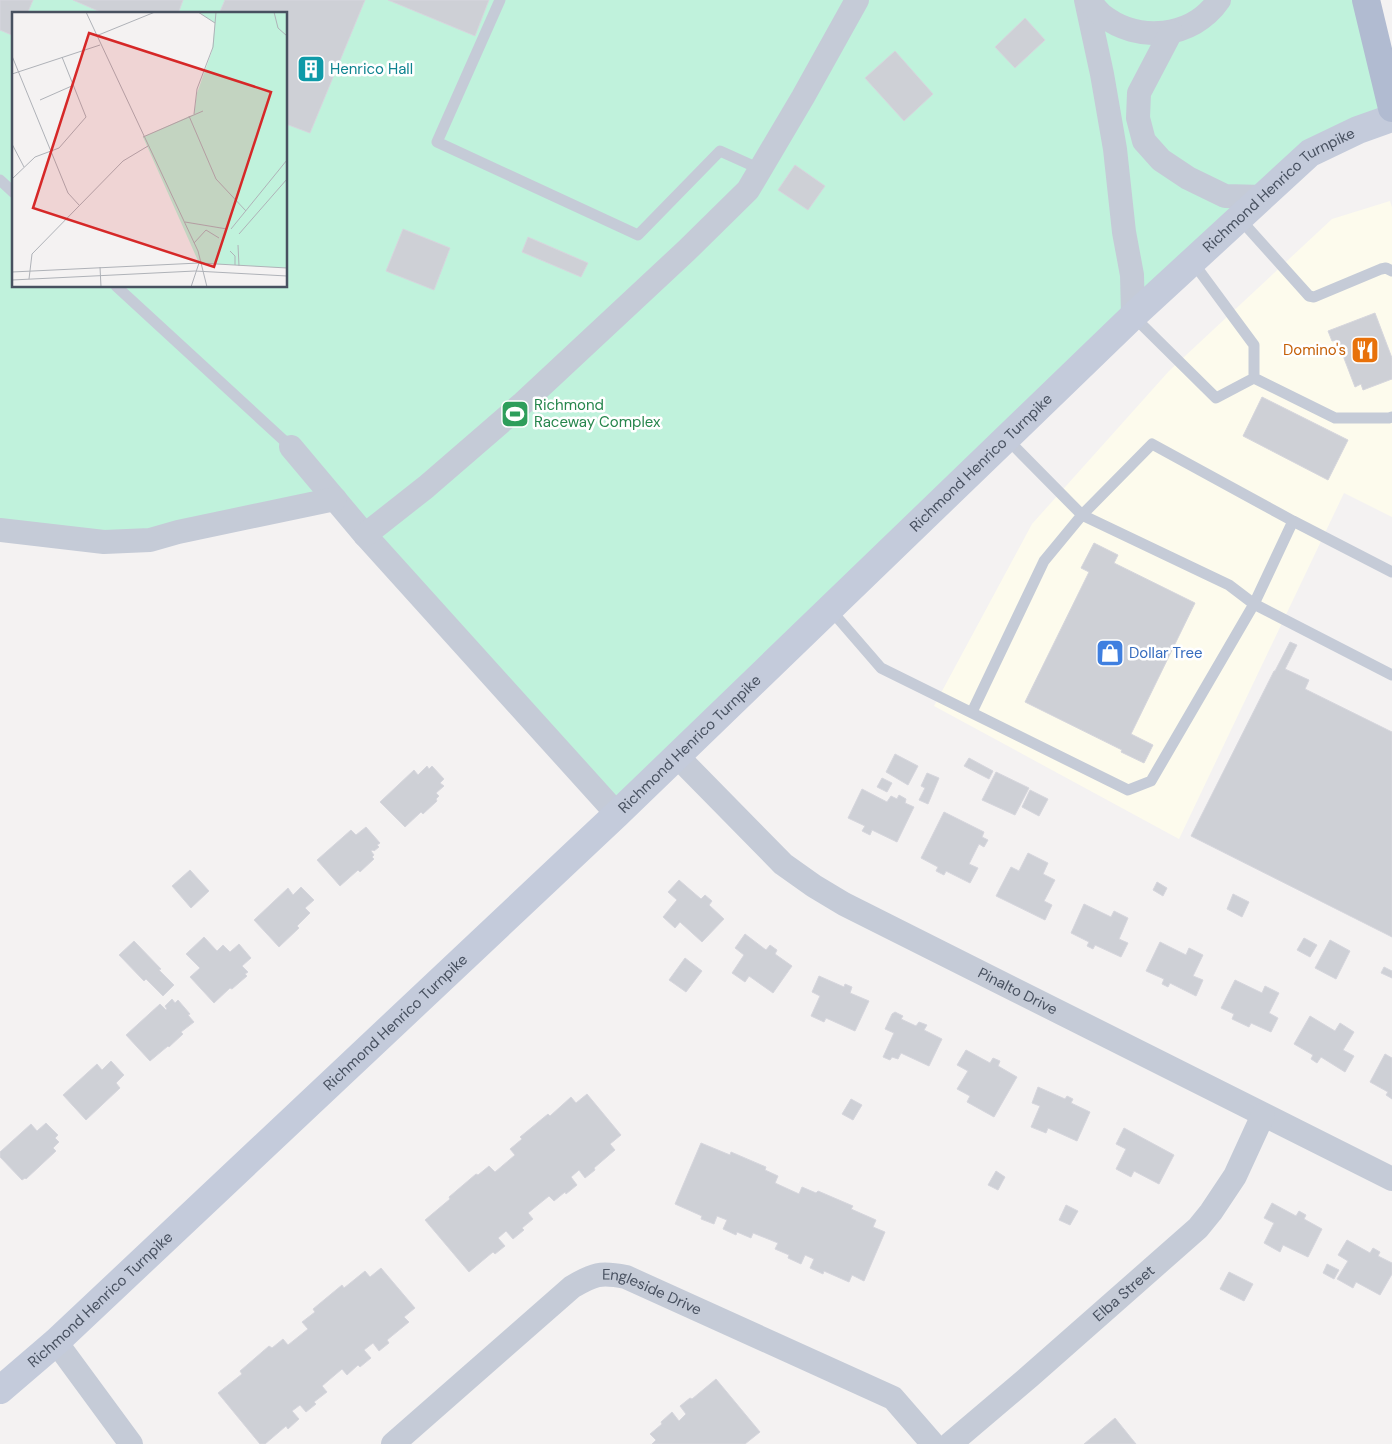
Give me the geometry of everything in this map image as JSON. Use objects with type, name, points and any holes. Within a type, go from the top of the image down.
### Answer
[{"type":"main road","points":[[1366,0],[1392,108]]},
{"type":"main road","name":"Richmond Henrico Turnpike","points":[[0,1389],[56,1342],[617,814],[1133,316],[1310,153],[1358,130],[1392,118]]},
{"type":"street","points":[[365,535],[426,487],[537,390],[686,251],[748,190],[857,0]]},
{"type":"street","points":[[1087,0],[1101,14],[1122,27],[1146,34],[1171,32],[1194,24],[1213,8],[1219,0]]},
{"type":"street","points":[[1087,0],[1115,149],[1124,232],[1132,275],[1133,316]]},
{"type":"street","points":[[1115,149],[1139,93],[1171,32]]},
{"type":"street","points":[[1139,93],[1138,118],[1144,141],[1161,160],[1188,178],[1226,196],[1262,197]]},
{"type":"street","points":[[291,448],[365,535],[617,814]]},
{"type":"street","points":[[0,530],[104,542],[150,540],[178,532],[334,499]]},
{"type":"street","name":"Pinalto Drive","points":[[676,755],[783,864],[844,904],[1392,1179]]},
{"type":"street","name":"Elba Street","points":[[950,1444],[1198,1228],[1235,1176],[1263,1115]]},
{"type":"street","name":"Engleside Drive","points":[[408,1439],[572,1287],[591,1276],[607,1273],[626,1276],[894,1398],[933,1444]]},
{"type":"street","points":[[56,1342],[131,1444]]},
{"type":"lane","points":[[500,0],[437,142],[638,235],[720,151],[760,169]]},
{"type":"lane","points":[[0,180],[12,190]]},
{"type":"lane","points":[[1239,218],[1309,296],[1314,297],[1381,269],[1386,268],[1392,271]]},
{"type":"lane","points":[[1192,261],[1254,345],[1254,378]]},
{"type":"lane","points":[[118,288],[291,448]]},
{"type":"lane","points":[[1133,316],[1216,398],[1254,378]]},
{"type":"lane","points":[[1254,378],[1335,418],[1391,421]]},
{"type":"lane","points":[[1006,438],[1082,515],[1229,585],[1254,604],[1392,674]]},
{"type":"lane","points":[[972,712],[1044,561],[1082,515],[1152,444],[1392,572]]},
{"type":"lane","points":[[829,608],[881,668],[1128,790],[1151,780],[1254,604],[1294,521]]},
{"type":"shaded area","points":[[1390,201],[1392,207],[1392,517],[1344,493],[1179,839],[934,706],[1032,524],[1169,371],[1332,219]]},
{"type":"green space","name":"Richmond Raceway Complex","points":[[0,0],[1366,0],[1392,108],[1310,153],[617,814],[335,499],[178,532],[0,530]]},
{"type":"building","points":[[0,0],[33,0],[28,12],[12,12],[12,35],[0,30]]},
{"type":"building","points":[[73,0],[183,0],[179,12],[100,12]]},
{"type":"building","name":"Henrico Hall","points":[[225,0],[365,0],[310,133],[288,125],[288,12],[220,12]]},
{"type":"building","points":[[388,0],[489,0],[475,36]]},
{"type":"building","points":[[1025,18],[1045,40],[1015,68],[995,47]]},
{"type":"building","points":[[895,51],[933,94],[904,121],[865,78]]},
{"type":"building","points":[[795,165],[825,186],[808,210],[778,190]]},
{"type":"building","points":[[403,229],[450,248],[434,290],[386,271]]},
{"type":"building","points":[[528,237],[588,263],[581,277],[522,252]]},
{"type":"building","name":"Domino's","points":[[1375,313],[1392,358],[1392,379],[1363,390],[1361,384],[1355,387],[1337,340],[1332,341],[1328,331]]},
{"type":"building","points":[[1262,397],[1348,440],[1328,480],[1243,436]]},
{"type":"building","name":"Dollar Tree","points":[[1094,543],[1118,555],[1114,563],[1195,603],[1131,734],[1153,745],[1144,763],[1121,752],[1122,750],[1025,702],[1089,572],[1081,568]]},
{"type":"building","points":[[1290,642],[1297,645],[1285,669],[1309,680],[1305,689],[1392,732],[1392,937],[1191,836]]},
{"type":"building","points":[[895,754],[918,766],[908,785],[886,772]]},
{"type":"building","points":[[969,758],[993,771],[989,779],[964,766]]},
{"type":"building","points":[[427,766],[429,769],[432,766],[444,779],[440,783],[444,786],[436,793],[439,796],[436,799],[437,801],[423,814],[421,812],[405,827],[380,802],[414,770],[418,775]]},
{"type":"building","points":[[996,772],[1029,788],[1015,815],[982,800]]},
{"type":"building","points":[[927,773],[939,778],[928,804],[919,800],[925,788],[921,786]]},
{"type":"building","points":[[882,778],[892,783],[887,792],[877,787]]},
{"type":"building","points":[[862,789],[887,802],[891,796],[897,799],[899,795],[906,799],[905,803],[914,807],[897,842],[872,830],[870,835],[862,831],[865,826],[848,818]]},
{"type":"building","points":[[1030,790],[1048,799],[1039,816],[1022,807]]},
{"type":"building","points":[[944,812],[984,832],[982,837],[988,840],[984,847],[979,844],[969,864],[978,868],[970,883],[946,871],[944,875],[936,871],[938,867],[921,858]]},
{"type":"building","points":[[366,827],[380,843],[377,845],[379,847],[371,851],[374,859],[340,886],[317,860],[351,830],[356,835]]},
{"type":"building","points":[[1028,853],[1048,863],[1043,874],[1055,880],[1044,901],[1052,905],[1045,920],[996,896],[1011,867],[1019,871]]},
{"type":"building","points":[[190,870],[209,891],[191,908],[172,886]]},
{"type":"building","points":[[679,880],[701,899],[705,895],[712,901],[709,905],[724,919],[702,942],[680,922],[675,928],[663,917],[677,900],[668,892]]},
{"type":"building","points":[[1157,882],[1167,888],[1163,896],[1153,890]]},
{"type":"building","points":[[301,887],[314,900],[305,908],[310,913],[297,926],[299,928],[279,947],[254,920],[288,888],[293,895]]},
{"type":"building","points":[[1233,894],[1249,902],[1242,917],[1227,909]]},
{"type":"building","points":[[1084,904],[1111,917],[1114,911],[1128,918],[1119,939],[1128,943],[1121,957],[1095,945],[1093,949],[1087,946],[1089,942],[1071,933]]},
{"type":"building","points":[[745,934],[766,950],[770,945],[777,950],[775,954],[792,966],[773,993],[749,976],[745,982],[732,973],[744,955],[735,948]]},
{"type":"building","points":[[204,937],[217,951],[223,945],[230,952],[239,944],[251,958],[242,966],[248,972],[245,974],[247,976],[214,1003],[190,977],[200,968],[186,954]]},
{"type":"building","points":[[1304,938],[1317,945],[1310,957],[1297,950]]},
{"type":"building","points":[[1330,940],[1350,951],[1336,979],[1315,968]]},
{"type":"building","points":[[134,941],[174,985],[163,996],[146,979],[144,981],[119,955]]},
{"type":"building","points":[[1160,942],[1186,955],[1189,948],[1203,955],[1193,976],[1203,980],[1196,996],[1170,983],[1168,987],[1162,984],[1164,979],[1146,971]]},
{"type":"building","points":[[685,958],[702,971],[686,992],[669,980]]},
{"type":"building","points":[[1384,967],[1392,971],[1392,978],[1381,973]]},
{"type":"building","points":[[819,976],[844,987],[845,984],[852,987],[850,993],[869,1001],[855,1031],[826,1018],[824,1022],[811,1016],[820,996],[812,992]]},
{"type":"building","points":[[1235,980],[1262,993],[1265,986],[1279,993],[1269,1013],[1278,1018],[1271,1032],[1251,1023],[1249,1027],[1232,1019],[1234,1014],[1221,1008]]},
{"type":"building","points":[[172,999],[175,1003],[178,1000],[194,1022],[181,1032],[183,1034],[169,1047],[150,1061],[126,1035],[160,1004],[166,1010],[165,1006]]},
{"type":"building","points":[[895,1012],[903,1016],[901,1019],[916,1026],[919,1022],[927,1025],[924,1030],[942,1039],[929,1066],[901,1053],[898,1059],[892,1057],[890,1060],[883,1057],[894,1033],[885,1029],[892,1014]]},
{"type":"building","points":[[1310,1016],[1335,1031],[1340,1023],[1354,1032],[1343,1050],[1354,1056],[1345,1072],[1321,1057],[1317,1063],[1311,1059],[1313,1055],[1294,1044]]},
{"type":"building","points":[[966,1050],[990,1063],[993,1058],[1000,1061],[998,1066],[1017,1077],[994,1117],[967,1102],[970,1096],[957,1089],[968,1071],[957,1065]]},
{"type":"building","points":[[1385,1054],[1392,1058],[1392,1099],[1386,1095],[1388,1092],[1370,1082]]},
{"type":"building","points":[[111,1061],[124,1075],[116,1083],[120,1088],[86,1120],[63,1095],[97,1064],[102,1070]]},
{"type":"building","points":[[1038,1087],[1065,1099],[1067,1096],[1073,1099],[1071,1103],[1090,1112],[1077,1141],[1048,1128],[1046,1133],[1031,1127],[1040,1106],[1032,1103]]},
{"type":"building","points":[[587,1094],[621,1135],[610,1144],[615,1150],[585,1178],[579,1170],[571,1177],[577,1185],[566,1194],[565,1192],[554,1201],[549,1196],[528,1213],[533,1219],[513,1239],[506,1231],[498,1238],[505,1246],[495,1254],[493,1252],[469,1272],[425,1220],[476,1174],[478,1175],[489,1166],[495,1172],[515,1155],[510,1149],[522,1139],[520,1137],[548,1114],[550,1116],[571,1097],[576,1103]]},
{"type":"building","points":[[851,1099],[862,1105],[853,1120],[842,1114]]},
{"type":"building","points":[[46,1123],[58,1135],[55,1138],[59,1142],[53,1148],[56,1151],[26,1179],[22,1180],[0,1157],[0,1152],[31,1124],[37,1131]]},
{"type":"building","points":[[1124,1128],[1174,1155],[1159,1184],[1134,1171],[1131,1177],[1116,1169],[1126,1149],[1116,1144]]},
{"type":"building","points":[[701,1143],[730,1155],[731,1152],[766,1167],[765,1170],[778,1176],[775,1183],[799,1194],[802,1187],[816,1193],[818,1191],[853,1206],[851,1209],[876,1220],[873,1227],[885,1232],[864,1281],[852,1275],[849,1282],[824,1271],[823,1274],[810,1268],[814,1259],[805,1255],[801,1264],[788,1258],[789,1255],[775,1249],[778,1243],[753,1233],[751,1238],[737,1232],[736,1235],[723,1229],[727,1220],[717,1216],[714,1224],[701,1219],[702,1216],[675,1204]]},
{"type":"building","points":[[996,1171],[1005,1177],[998,1190],[988,1185]]},
{"type":"building","points":[[1272,1203],[1296,1216],[1299,1211],[1306,1215],[1304,1219],[1322,1229],[1308,1257],[1283,1245],[1280,1252],[1264,1243],[1274,1223],[1264,1218]]},
{"type":"building","points":[[1066,1205],[1078,1211],[1070,1225],[1059,1220]]},
{"type":"building","points":[[1347,1240],[1370,1253],[1373,1248],[1380,1252],[1378,1256],[1392,1263],[1392,1274],[1380,1295],[1356,1282],[1353,1288],[1337,1279],[1348,1261],[1338,1255]]},
{"type":"building","points":[[1327,1264],[1339,1270],[1334,1279],[1323,1273]]},
{"type":"building","points":[[381,1268],[415,1308],[404,1317],[409,1322],[387,1340],[389,1343],[379,1351],[373,1343],[364,1350],[371,1358],[360,1367],[358,1365],[347,1375],[342,1369],[322,1386],[327,1392],[314,1402],[316,1404],[306,1412],[300,1405],[292,1411],[299,1419],[288,1429],[286,1426],[265,1444],[260,1444],[218,1393],[242,1374],[240,1371],[269,1346],[272,1348],[283,1339],[288,1345],[308,1329],[302,1322],[315,1312],[313,1309],[342,1285],[344,1288],[365,1271],[370,1277]]},
{"type":"building","points":[[1229,1272],[1253,1284],[1244,1301],[1220,1289]]},
{"type":"building","points":[[716,1379],[760,1432],[745,1444],[652,1444],[656,1440],[650,1434],[662,1424],[661,1422],[672,1412],[679,1421],[686,1414],[680,1406],[690,1398],[692,1399]]},
{"type":"building","points":[[1115,1418],[1136,1444],[1084,1444]]},
{"type":"place","name":"Henrico Hall","points":[[311,69]]},
{"type":"place","name":"Domino's","points":[[1365,350]]},
{"type":"place","name":"Richmond Raceway Complex","points":[[515,414]]},
{"type":"place","name":"Dollar Tree","points":[[1110,653]]}]
